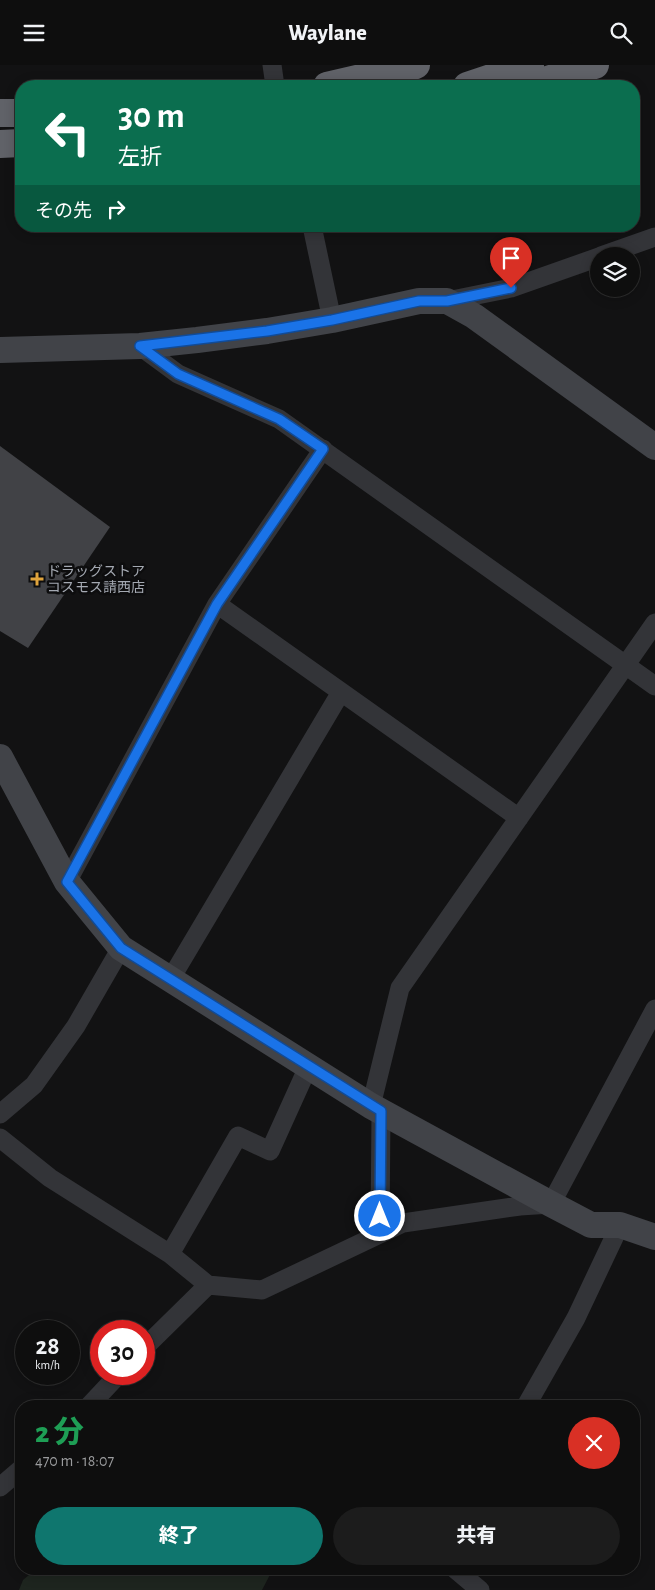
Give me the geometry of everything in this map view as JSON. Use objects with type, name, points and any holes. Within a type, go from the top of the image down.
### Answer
[{"type":"highway","points":[[352,80],[416,65]]},
{"type":"highway","points":[[485,80],[530,65]]},
{"type":"highway","points":[[547,80],[595,65]]},
{"type":"highway","points":[[0,113],[15,113]]},
{"type":"highway","points":[[0,144],[15,143]]},
{"type":"street","points":[[272,65],[274,80]]},
{"type":"street","points":[[313,232],[332,320]]},
{"type":"street","points":[[628,247],[655,237]]},
{"type":"street","points":[[0,349],[140,346],[267,331],[332,320],[419,301],[447,301],[511,288],[590,260]]},
{"type":"street","points":[[447,301],[474,316],[655,447]]},
{"type":"street","points":[[140,346],[178,374],[279,419],[655,686]]},
{"type":"street","points":[[67,882],[217,604],[323,449]]},
{"type":"street","points":[[217,604],[519,818]]},
{"type":"street","points":[[380,1233],[376,1109],[400,988],[655,623]]},
{"type":"street","points":[[170,980],[341,692]]},
{"type":"street","points":[[0,757],[67,882],[121,948],[376,1109],[552,1205],[591,1225],[620,1225],[655,1237]]},
{"type":"street","points":[[0,1114],[34,1085],[76,1025],[121,948]]},
{"type":"street","points":[[552,1205],[655,1009]]},
{"type":"street","points":[[170,1254],[238,1136],[270,1151],[308,1067]]},
{"type":"street","points":[[0,1138],[50,1178],[170,1254],[208,1285],[262,1289],[403,1223],[520,1206],[552,1205]]},
{"type":"street","points":[[529,1400],[576,1318],[620,1225]]},
{"type":"street","points":[[155,1337],[208,1285]]},
{"type":"street","points":[[95,1400],[109,1385]]},
{"type":"street","points":[[0,1487],[15,1474]]},
{"type":"street","points":[[462,1575],[480,1590]]},
{"type":"shaded area","points":[[29,1575],[270,1575],[262,1590],[19,1590],[23,1580]]},
{"type":"building","name":"ドラッグストア コスモス請西店","points":[[0,446],[110,527],[28,648],[0,631]]},
{"type":"place","name":"ドラッグストア コスモス請西店","points":[[37,579]]},
{"type":"route","points":[[380,1216],[381,1111],[121,948],[67,882],[217,604],[323,449],[279,419],[178,374],[140,346],[267,331],[332,320],[419,301],[447,301],[511,288]]}]
